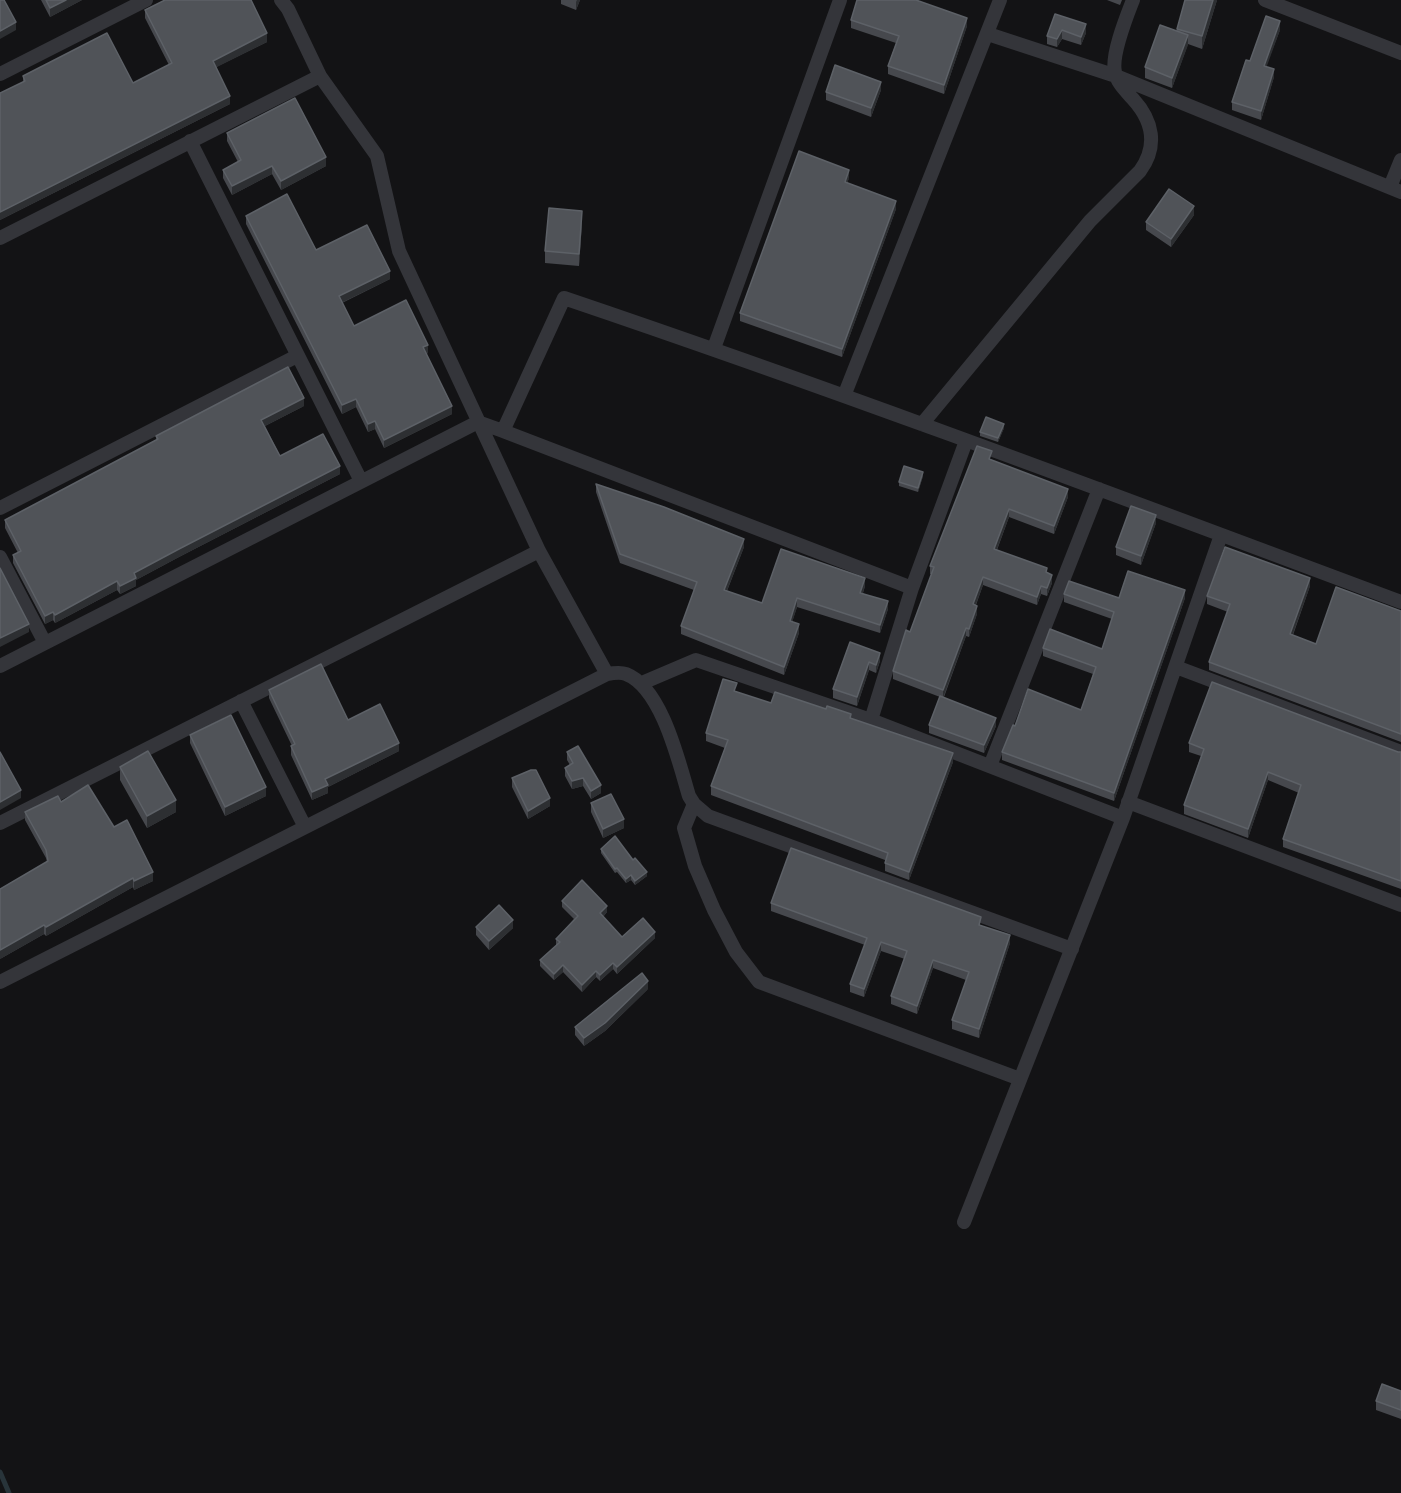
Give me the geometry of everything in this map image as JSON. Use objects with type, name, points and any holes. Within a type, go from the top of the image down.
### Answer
[{"type":"street","points":[[0,74],[146,0]]},
{"type":"street","points":[[281,0],[288,9],[320,76],[377,156],[399,251],[539,551],[608,674]]},
{"type":"street","points":[[714,348],[840,0]]},
{"type":"street","points":[[844,396],[1000,0]]},
{"type":"street","points":[[922,424],[1085,227],[1146,163],[1152,144],[1150,124],[1141,107],[1116,76],[1114,64],[1133,0]]},
{"type":"street","points":[[1264,0],[1401,53]]},
{"type":"street","points":[[987,34],[1116,76],[1395,190],[1401,160]]},
{"type":"street","points":[[0,238],[320,76]]},
{"type":"street","points":[[190,141],[361,481]]},
{"type":"street","points":[[503,431],[564,298],[714,348],[1401,602]]},
{"type":"street","points":[[0,508],[297,356]]},
{"type":"street","points":[[0,666],[478,422],[912,588]]},
{"type":"street","points":[[871,720],[912,588],[966,441]]},
{"type":"street","points":[[990,766],[1099,489]]},
{"type":"street","points":[[964,1222],[1123,818],[1221,535]]},
{"type":"street","points":[[0,823],[539,551]]},
{"type":"street","points":[[0,557],[45,643]]},
{"type":"street","points":[[642,683],[696,660],[871,720],[1123,818]]},
{"type":"street","points":[[1176,667],[1401,752]]},
{"type":"street","points":[[0,982],[608,674],[625,673],[642,683],[661,714],[670,733],[689,796],[694,804],[708,816],[1072,949]]},
{"type":"street","points":[[241,701],[304,827]]},
{"type":"street","points":[[1128,802],[1401,905]]},
{"type":"street","points":[[694,804],[684,828],[695,866],[736,952],[759,982],[1020,1079]]},
{"type":"building","points":[[0,0],[4,0],[16,22],[0,31]]},
{"type":"building","points":[[46,0],[66,0],[50,8]]},
{"type":"building","points":[[165,0],[251,0],[267,33],[213,61],[230,96],[0,212],[0,93],[25,81],[23,76],[107,33],[133,83],[172,63],[145,10]]},
{"type":"building","points":[[857,0],[916,0],[967,18],[944,85],[888,66],[899,36],[851,20]]},
{"type":"building","points":[[1185,0],[1213,0],[1202,36],[1177,29]]},
{"type":"building","points":[[1055,14],[1086,24],[1081,37],[1062,30],[1057,39],[1047,36]]},
{"type":"building","points":[[1266,16],[1280,21],[1264,66],[1274,69],[1261,111],[1232,102],[1246,60],[1250,61]]},
{"type":"building","points":[[1160,25],[1188,35],[1172,78],[1145,67]]},
{"type":"building","points":[[835,65],[881,82],[871,108],[826,92]]},
{"type":"building","points":[[295,98],[326,157],[281,181],[272,166],[232,186],[223,170],[241,160],[227,133]]},
{"type":"building","points":[[799,151],[849,170],[845,182],[896,201],[842,349],[740,313]]},
{"type":"building","points":[[1169,189],[1194,206],[1171,239],[1146,222]]},
{"type":"building","points":[[287,194],[316,250],[367,225],[390,271],[339,296],[354,326],[406,300],[428,345],[423,347],[452,406],[384,440],[375,421],[368,424],[356,399],[342,405],[246,216]]},
{"type":"building","points":[[549,208],[582,211],[579,254],[545,251]]},
{"type":"building","points":[[288,367],[304,398],[261,420],[272,441],[280,456],[323,434],[340,466],[134,573],[136,578],[120,586],[117,581],[55,615],[53,612],[45,616],[13,555],[21,551],[5,520],[158,439],[156,436]]},
{"type":"building","points":[[986,417],[1004,424],[998,438],[980,432]]},
{"type":"building","points":[[977,446],[992,451],[989,459],[1068,489],[1054,526],[1009,509],[994,549],[1047,568],[1046,572],[1052,575],[1047,588],[1041,586],[1037,597],[983,577],[973,604],[977,606],[969,629],[966,628],[943,690],[893,671],[906,630],[910,632],[934,567],[930,566]]},
{"type":"building","points":[[904,466],[923,472],[918,488],[899,482]]},
{"type":"building","points":[[596,484],[664,507],[744,539],[724,590],[762,603],[781,549],[865,578],[860,593],[888,601],[880,625],[797,598],[790,621],[799,624],[784,667],[681,626],[697,582],[620,554]]},
{"type":"building","points":[[1131,506],[1156,515],[1141,556],[1116,547]]},
{"type":"building","points":[[1225,547],[1310,578],[1290,634],[1316,644],[1336,587],[1401,611],[1401,734],[1209,662],[1230,604],[1207,596]]},
{"type":"building","points":[[0,568],[29,624],[0,638]]},
{"type":"building","points":[[1128,571],[1185,590],[1114,793],[1002,752],[1013,725],[1015,726],[1028,689],[1081,710],[1096,667],[1043,648],[1050,629],[1102,649],[1114,612],[1064,594],[1069,581],[1119,598]]},
{"type":"building","points":[[850,642],[880,653],[876,665],[869,662],[857,697],[833,689]]},
{"type":"building","points":[[321,664],[348,720],[380,704],[399,743],[325,779],[328,785],[312,792],[291,746],[295,744],[269,690]]},
{"type":"building","points":[[723,679],[737,683],[734,691],[771,703],[775,692],[826,709],[827,706],[851,714],[850,718],[953,753],[909,872],[885,863],[888,853],[711,786],[728,740],[706,733]]},
{"type":"building","points":[[1212,682],[1401,752],[1401,881],[1283,839],[1301,785],[1268,772],[1248,829],[1184,805],[1204,749],[1189,743]]},
{"type":"building","points":[[940,696],[996,718],[984,745],[929,725]]},
{"type":"building","points":[[231,715],[266,787],[225,807],[190,735]]},
{"type":"building","points":[[578,746],[601,785],[591,791],[583,778],[572,781],[565,768],[573,763],[567,752]]},
{"type":"building","points":[[148,751],[176,800],[147,816],[120,767]]},
{"type":"building","points":[[0,752],[21,790],[0,802]]},
{"type":"building","points":[[536,770],[550,798],[528,811],[512,778]]},
{"type":"building","points":[[88,785],[114,827],[127,820],[153,872],[134,881],[133,878],[0,950],[0,889],[48,861],[46,850],[25,812],[58,796],[61,802]]},
{"type":"building","points":[[611,794],[624,819],[603,829],[591,803]]},
{"type":"building","points":[[615,836],[633,860],[635,858],[647,872],[635,881],[631,875],[626,879],[617,868],[615,869],[601,849]]},
{"type":"building","points":[[791,848],[981,917],[979,925],[1010,935],[979,1029],[952,1020],[969,972],[933,960],[917,1006],[891,996],[907,951],[881,942],[864,989],[850,984],[867,938],[771,903]]},
{"type":"building","points":[[582,880],[607,906],[600,913],[622,937],[643,918],[655,932],[617,967],[613,963],[600,975],[596,971],[582,985],[563,965],[554,974],[540,960],[560,942],[556,939],[578,916],[562,901]]},
{"type":"building","points":[[499,905],[513,920],[489,941],[476,927]]},
{"type":"building","points":[[642,973],[648,981],[605,1023],[584,1038],[575,1027]]},
{"type":"building","points":[[1382,1384],[1401,1391],[1401,1410],[1376,1401]]},
{"type":"waterway","points":[[0,1472],[9,1493]]}]
